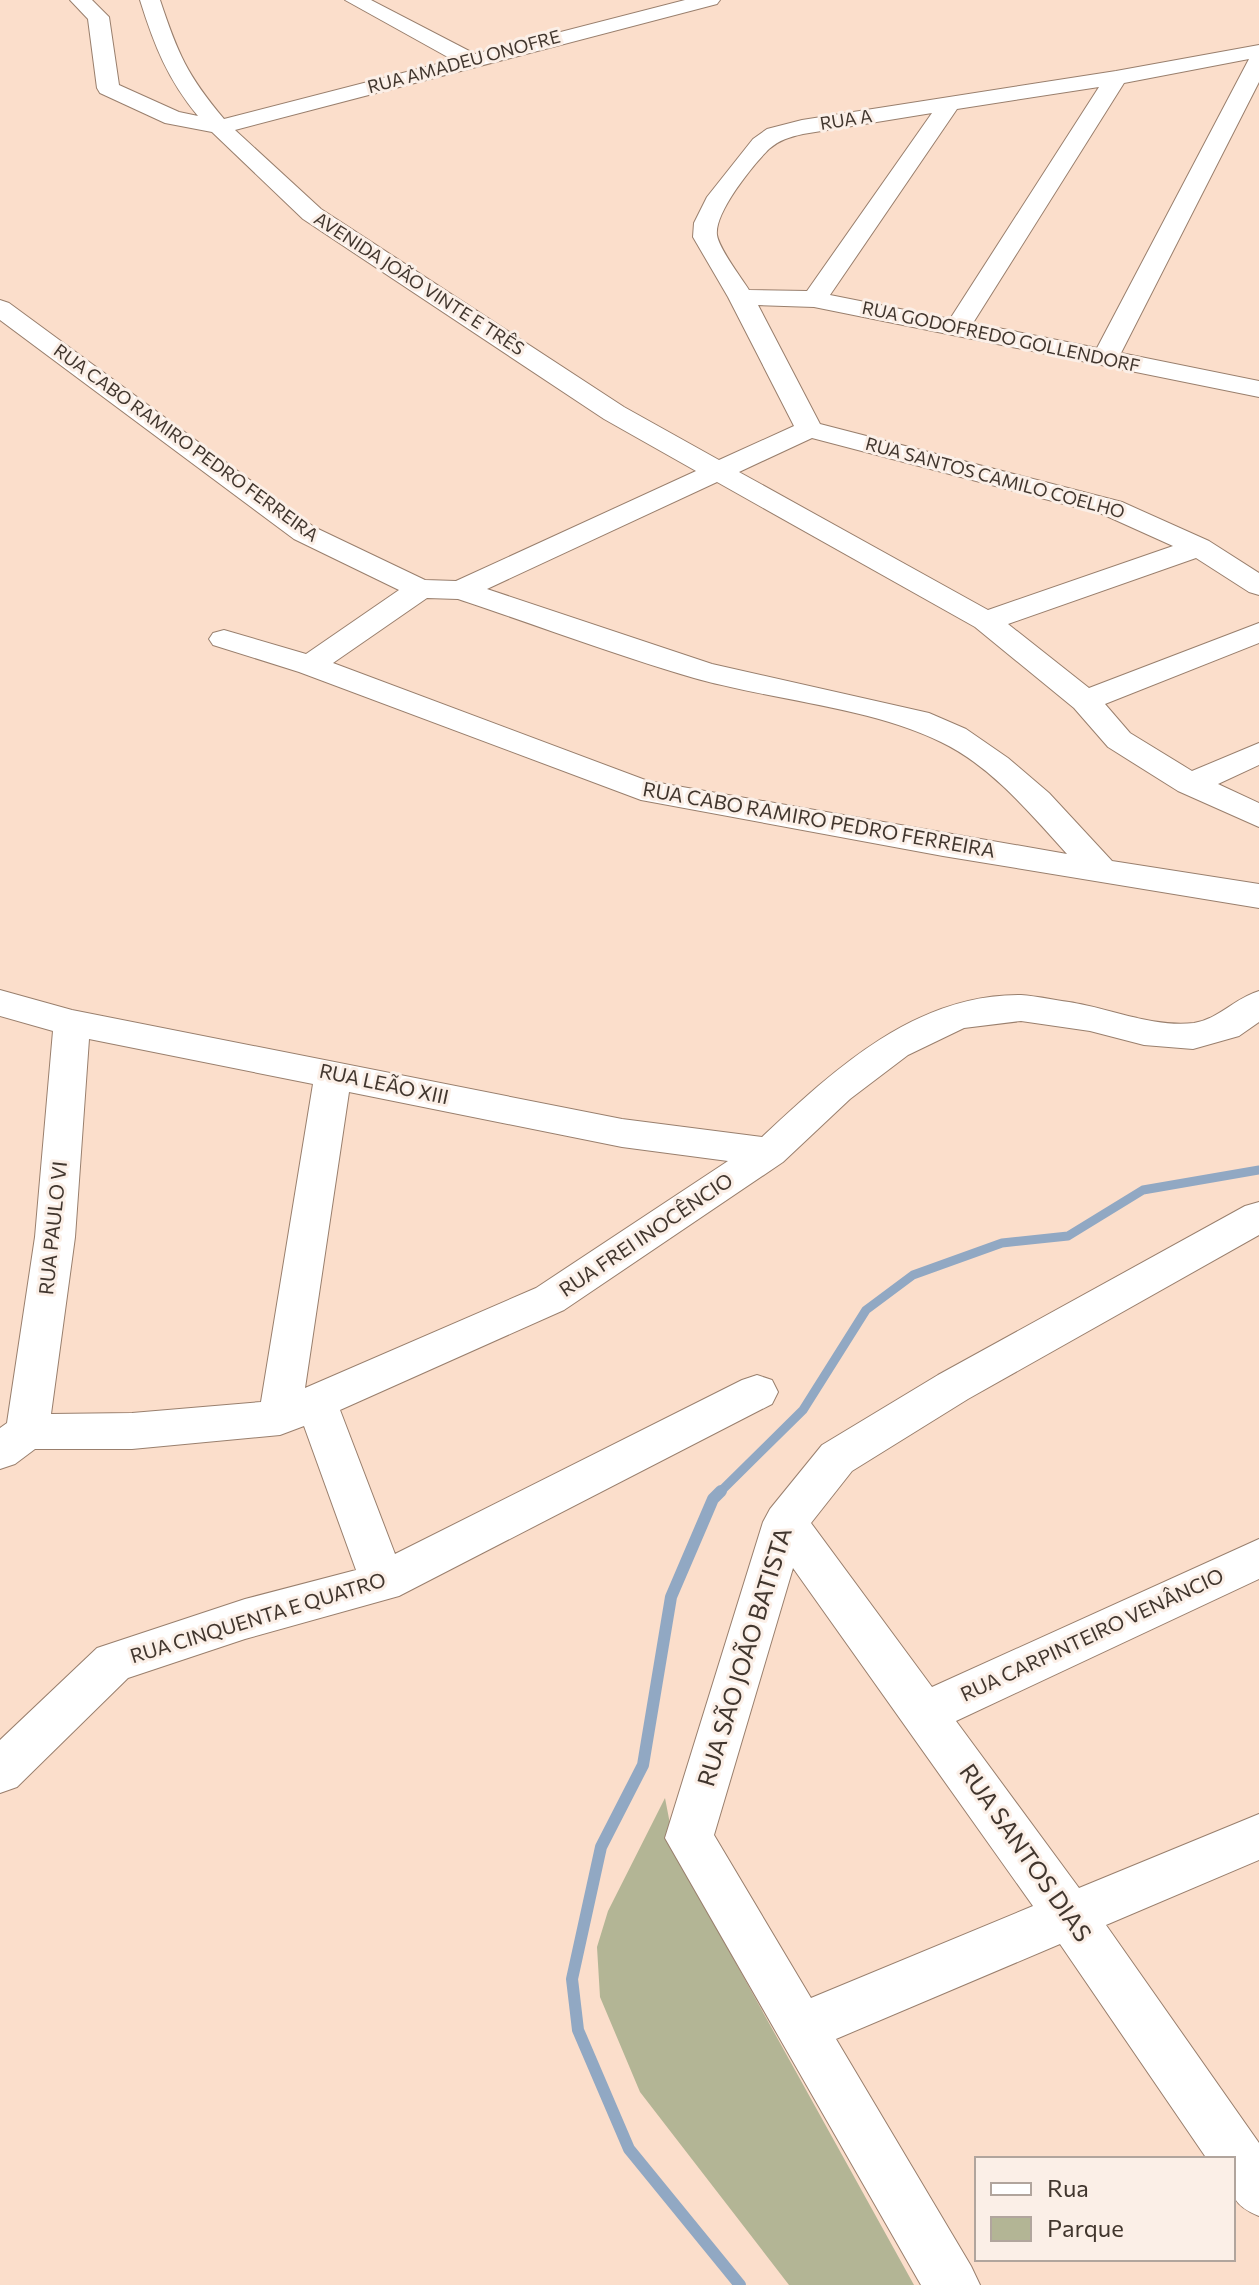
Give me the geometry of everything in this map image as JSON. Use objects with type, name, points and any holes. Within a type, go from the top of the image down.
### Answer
[{"type":"street","points":[[80,0],[98,17],[108,88],[173,118],[219,127]]},
{"type":"street","name":"AVENIDA JOÃO VINTE E TRÊS","points":[[150,0],[167,53],[188,88],[219,127],[312,214],[614,413],[986,621],[1085,701],[1119,740],[1190,784],[1259,816]]},
{"type":"street","points":[[355,0],[469,60]]},
{"type":"street","name":"RUA AMADEU ONOFRE","points":[[219,127],[710,0]]},
{"type":"street","name":"RUA A","points":[[809,429],[741,297],[705,237],[706,223],[719,197],[761,144],[775,134],[802,127],[1116,78],[1259,51]]},
{"type":"street","points":[[1105,358],[1259,61]]},
{"type":"street","points":[[957,328],[1116,78]]},
{"type":"street","points":[[121,96],[188,88]]},
{"type":"street","points":[[814,299],[950,104]]},
{"type":"street","name":"RUA GODOFREDO GOLLENDORF","points":[[741,297],[814,299],[1259,389]]},
{"type":"street","name":"RUA CABO RAMIRO PEDRO FERREIRA","points":[[0,308],[304,533],[420,589],[461,590],[704,671],[891,713],[955,736],[997,765],[1037,800],[1099,868]]},
{"type":"street","name":"RUA CABO RAMIRO PEDRO FERREIRA","points":[[461,590],[809,429]]},
{"type":"street","name":"RUA SANTOS CAMILO COELHO","points":[[809,429],[1112,508],[1199,547],[1259,586]]},
{"type":"street","points":[[986,621],[1199,547]]},
{"type":"street","points":[[310,665],[420,589]]},
{"type":"street","points":[[1085,701],[1259,632]]},
{"type":"street","name":"RUA CABO RAMIRO PEDRO FERREIRA","points":[[224,639],[310,665],[641,790],[943,845],[1259,896]]},
{"type":"street","points":[[1190,784],[1259,753]]},
{"type":"street","name":"RUA LEÃO XIII","points":[[0,1003],[72,1023],[622,1133],[770,1152]]},
{"type":"street","name":"RUA FREI INOCÊNCIO","points":[[14,1442],[298,1411],[550,1299],[770,1152],[837,1089],[895,1046],[957,1016],[1021,1008],[1090,1018],[1144,1032],[1193,1036],[1226,1027],[1259,1004]]},
{"type":"street","name":"RUA PAULO VI","points":[[14,1442],[55,1237],[72,1023]]},
{"type":"street","points":[[333,1073],[298,1411],[383,1582]]},
{"type":"street","name":"RUA SÃO JOÃO BATISTA","points":[[952,2285],[689,1838],[785,1522],[837,1458],[953,1387],[1259,1217]]},
{"type":"street","name":"RUA CINQUENTA E QUATRO","points":[[0,1771],[113,1663],[245,1619],[383,1582],[757,1392]]},
{"type":"street","name":"RUA SANTOS DIAS","points":[[785,1522],[1069,1915],[1259,2189]]},
{"type":"street","name":"RUA CARPINTEIRO VENÂNCIO","points":[[925,1713],[1259,1558]]},
{"type":"street","points":[[800,2028],[1259,1837]]},
{"type":"green space","points":[[665,1798],[676,1855],[914,2285],[789,2285],[640,2092],[600,1997],[597,1947],[608,1911]]},
{"type":"waterway","points":[[719,1493],[803,1410],[866,1310],[913,1275],[1002,1243],[1068,1236],[1143,1190],[1259,1170]]},
{"type":"waterway","points":[[719,1493],[713,1499],[671,1597],[643,1765],[601,1847],[572,1979],[578,2030],[629,2149],[740,2285]]}]
